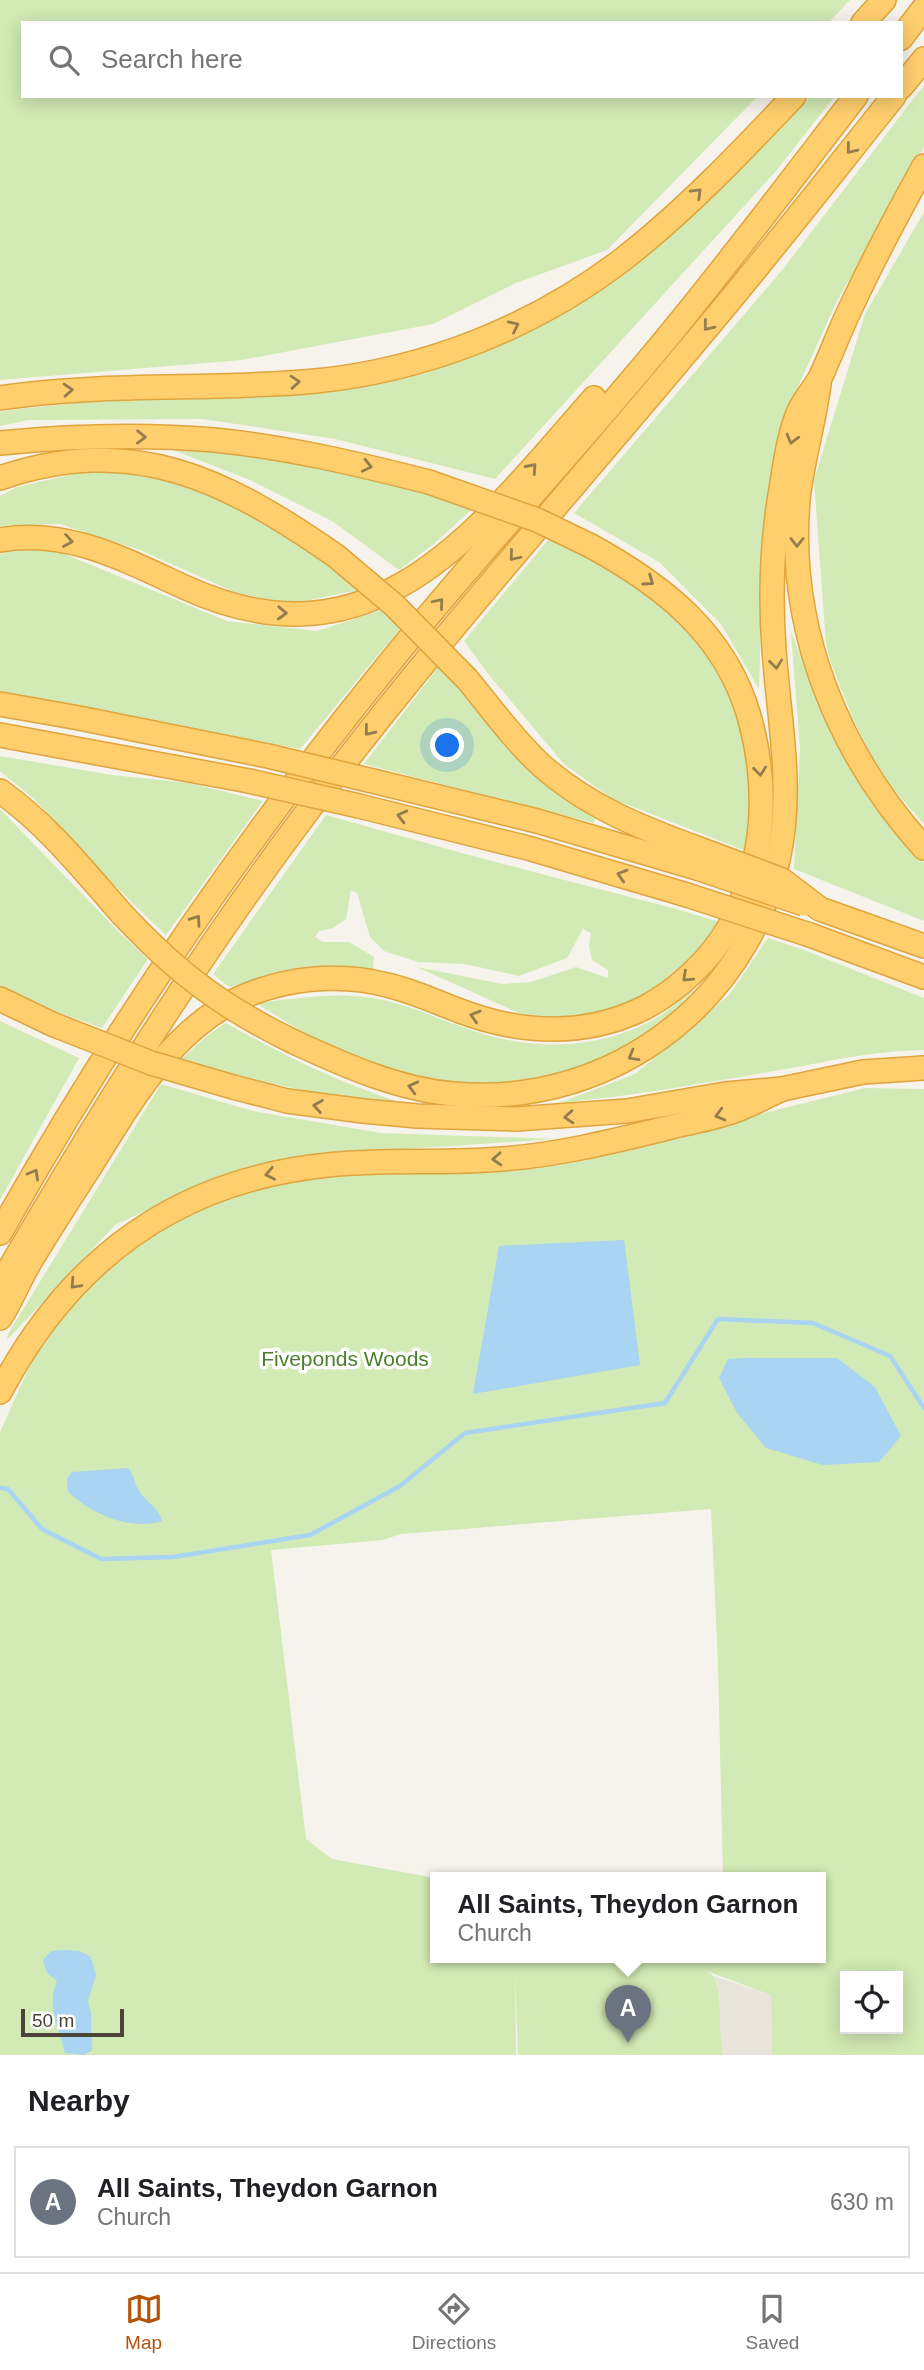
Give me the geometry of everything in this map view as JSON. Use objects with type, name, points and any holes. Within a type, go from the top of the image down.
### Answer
[{"type":"highway","points":[[865,21],[884,0]]},
{"type":"highway","points":[[903,34],[924,8]]},
{"type":"highway","points":[[903,85],[924,59]]},
{"type":"highway","points":[[0,398],[97,388],[317,381],[389,369],[459,348],[529,319],[560,302],[622,260],[678,212],[792,98]]},
{"type":"highway","points":[[0,1233],[127,1023],[278,805],[400,649],[683,318],[854,98]]},
{"type":"highway","points":[[0,1285],[106,1104],[212,945],[300,821],[412,677],[703,334],[892,98]]},
{"type":"highway","points":[[0,790],[61,843],[122,914],[155,949],[187,977],[244,1016],[349,1066],[405,1085],[448,1094],[517,1094],[590,1077],[652,1045],[700,1004],[726,973],[760,917],[778,863],[786,797],[772,586],[775,530],[788,454],[799,410],[820,378],[854,300],[924,166]]},
{"type":"highway","points":[[0,540],[39,537],[82,544],[126,560],[207,597],[250,609],[304,613],[361,603],[403,586],[455,548],[484,521],[595,397],[683,318]]},
{"type":"highway","points":[[820,378],[797,517],[798,571],[806,628],[829,701],[853,751],[894,813],[924,848]]},
{"type":"highway","points":[[0,443],[101,436],[215,440],[329,458],[429,482],[537,520],[591,545],[658,587],[689,614],[710,640],[746,705],[757,743],[762,807],[753,873],[745,897],[724,935],[691,973],[663,998],[616,1020],[589,1027],[531,1029],[498,1023],[385,984],[325,978],[288,982],[238,999],[216,1011],[182,1037],[134,1097],[29,1263],[0,1318]]},
{"type":"highway","points":[[0,478],[72,460],[140,462],[168,467],[216,484],[249,500],[296,527],[336,556],[394,605],[467,679],[525,748],[570,788],[624,820],[700,859],[820,909],[924,946]]},
{"type":"highway","points":[[0,704],[268,756],[700,859]]},
{"type":"highway","points":[[0,735],[249,781],[528,848],[687,895],[924,976]]},
{"type":"highway","points":[[0,780],[48,820],[61,843]]},
{"type":"highway","points":[[0,999],[52,1024],[151,1063],[233,1087],[287,1101],[416,1116],[516,1119],[628,1111],[725,1094],[782,1089],[863,1072],[924,1068]]},
{"type":"highway","points":[[0,1392],[59,1301],[94,1264],[167,1213],[209,1192],[251,1178],[329,1165],[502,1159],[586,1148],[734,1111],[782,1089]]},
{"type":"shaded area","points":[[714,1976],[771,1995],[772,2055],[723,2055],[720,2045],[718,1986]]},
{"type":"green space","points":[[0,0],[850,0],[830,21],[21,21],[21,98],[756,98],[607,250],[516,283],[433,324],[242,360],[0,380]]},
{"type":"green space","points":[[924,85],[924,147],[837,301],[796,391],[770,496],[763,561],[759,689],[721,624],[659,562],[574,513],[783,269]]},
{"type":"green space","points":[[809,98],[833,98],[776,171],[495,479],[335,439],[202,419],[29,420],[0,426],[0,412],[9,410],[127,398],[309,392],[424,374],[533,328],[638,263]]},
{"type":"green space","points":[[924,212],[924,824],[881,775],[853,719],[831,663],[826,644],[814,480],[865,314]]},
{"type":"green space","points":[[168,448],[294,460],[411,487],[473,508],[435,543],[399,570],[332,521],[250,480]]},
{"type":"green space","points":[[87,471],[163,472],[238,506],[342,570],[364,589],[304,601],[279,601],[237,593],[140,550],[60,524],[0,526],[0,496],[17,487]]},
{"type":"green space","points":[[549,539],[616,570],[691,631],[734,698],[748,771],[750,823],[746,851],[613,799],[565,765],[464,641]]},
{"type":"green space","points":[[16,548],[62,553],[227,621],[317,631],[388,608],[403,625],[300,749],[0,692],[0,554]]},
{"type":"green space","points":[[791,632],[835,740],[900,838],[924,863],[924,921],[794,869],[800,749]]},
{"type":"green space","points":[[440,665],[532,772],[595,819],[594,823],[364,764]]},
{"type":"green space","points":[[0,756],[112,775],[189,783],[263,801],[166,935],[114,885],[33,798],[0,771]]},
{"type":"green space","points":[[0,809],[148,959],[102,1028],[38,1005],[0,987]]},
{"type":"green space","points":[[326,815],[719,922],[682,970],[637,1001],[587,1018],[532,1019],[417,967],[502,984],[531,982],[576,967],[608,978],[608,970],[592,960],[589,947],[591,933],[583,929],[567,958],[519,976],[465,964],[418,962],[384,951],[370,937],[357,893],[351,890],[346,919],[333,928],[319,931],[315,937],[323,942],[349,942],[374,957],[373,970],[346,966],[306,967],[265,975],[229,987],[213,974]]},
{"type":"green space","points":[[768,938],[924,998],[924,1050],[871,1054],[616,1097],[559,1103],[635,1074],[729,995]]},
{"type":"green space","points":[[697,987],[653,1032],[581,1069],[479,1087],[392,1071],[314,1039],[256,1003],[317,996],[378,999],[495,1037],[517,1042],[560,1044],[582,1043],[624,1033],[652,1021]]},
{"type":"green space","points":[[0,1021],[79,1058],[0,1200]]},
{"type":"green space","points":[[226,1023],[317,1070],[412,1106],[306,1091],[250,1079],[182,1059],[209,1034]]},
{"type":"green space","points":[[161,1084],[253,1111],[381,1133],[557,1139],[330,1154],[218,1177],[115,1225],[7,1340],[8,1334]]},
{"type":"green space","name":"Fiveponds Woods","points":[[865,1088],[924,1089],[924,2055],[772,2055],[771,1995],[704,1970],[716,1981],[723,2055],[518,2055],[515,1973],[516,2055],[0,2055],[0,1432],[40,1343],[104,1271],[176,1218],[242,1188],[338,1170],[650,1141]],"holes":[[[711,1509],[723,1872],[826,1872],[826,1963],[430,1963],[430,1877],[332,1859],[306,1839],[271,1550],[383,1540],[401,1534]]]},
{"type":"water","points":[[624,1240],[640,1365],[473,1394],[499,1246]]},
{"type":"water","points":[[837,1358],[875,1387],[901,1436],[879,1462],[823,1465],[766,1448],[737,1413],[719,1378],[728,1359]]},
{"type":"water","points":[[128,1468],[138,1489],[158,1512],[162,1521],[137,1524],[111,1518],[87,1507],[68,1491],[67,1478],[72,1472]]},
{"type":"water","points":[[51,1951],[80,1951],[91,1957],[96,1975],[88,2001],[92,2050],[84,2055],[65,2053],[53,2008],[57,1981],[47,1973],[43,1960]]},
{"type":"waterway","points":[[0,1488],[8,1489],[42,1529],[101,1559],[173,1557],[310,1535],[400,1486],[465,1433],[665,1403],[718,1319],[813,1323],[890,1356],[924,1408]]},
{"type":"place","name":"All Saints, Theydon Garnon","points":[[628,2043]]}]
